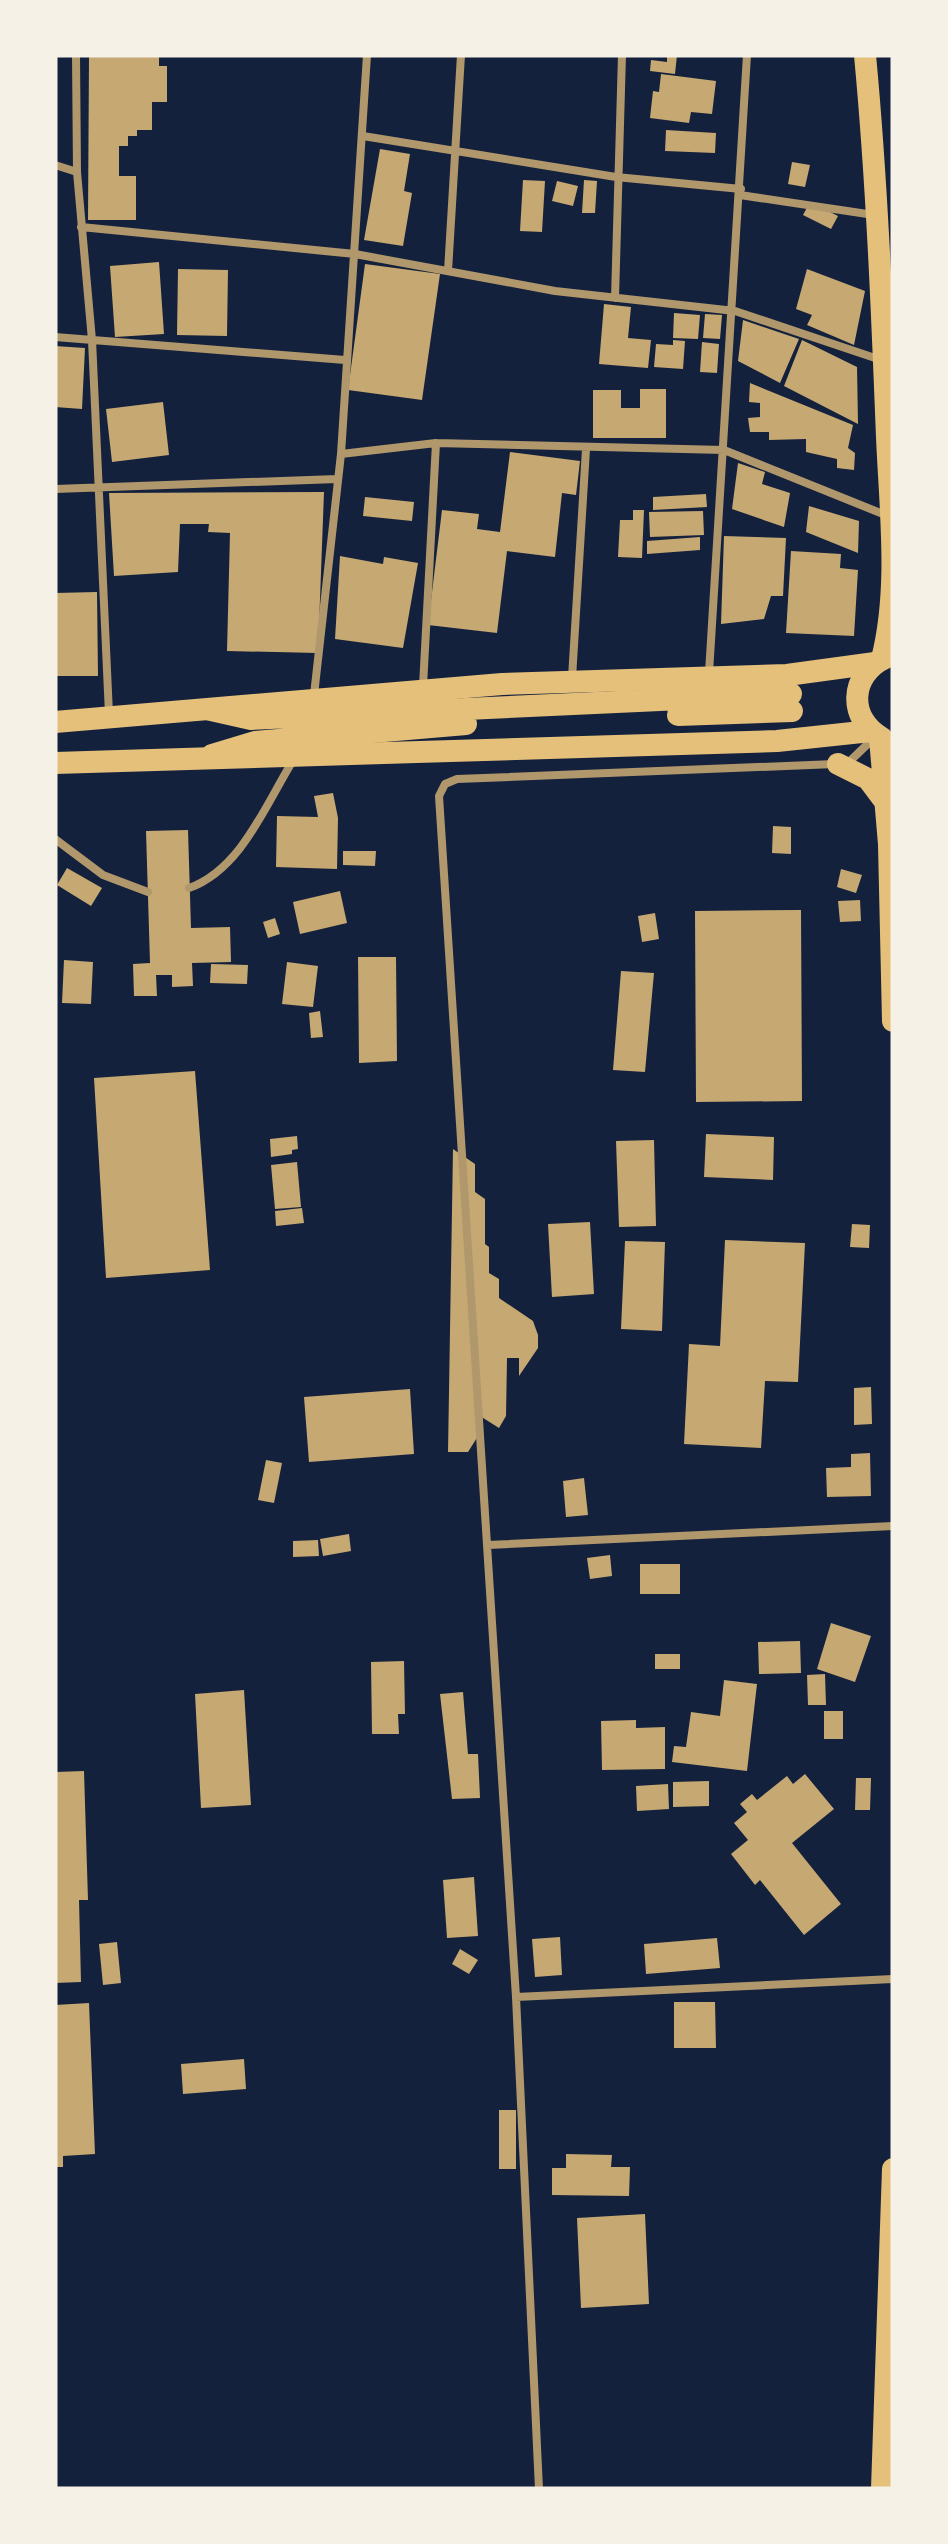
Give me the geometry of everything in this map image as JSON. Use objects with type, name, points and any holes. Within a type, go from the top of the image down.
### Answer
[{"type":"main road","points":[[865,55],[880,216],[890,608],[884,659],[861,680],[856,702],[880,736],[893,1021]]},
{"type":"main road","points":[[55,722],[422,691],[787,675],[884,659]]},
{"type":"main road","points":[[208,709],[251,719],[792,702],[246,743],[212,755]]},
{"type":"main road","points":[[55,763],[880,736]]},
{"type":"main road","points":[[838,764],[862,774],[883,799]]},
{"type":"main road","points":[[882,2489],[893,2168]]},
{"type":"lane","points":[[76,55],[77,172],[92,340],[109,718]]},
{"type":"lane","points":[[313,699],[341,454],[367,55]]},
{"type":"lane","points":[[448,271],[461,55]]},
{"type":"lane","points":[[615,298],[622,55]]},
{"type":"lane","points":[[709,678],[735,311],[747,55]]},
{"type":"lane","points":[[363,136],[458,154],[741,192],[880,216]]},
{"type":"lane","points":[[55,165],[77,172]]},
{"type":"lane","points":[[81,228],[355,254],[615,298],[735,311],[884,362]]},
{"type":"lane","points":[[55,337],[345,360]]},
{"type":"lane","points":[[341,454],[436,442],[724,450],[890,516]]},
{"type":"lane","points":[[422,691],[436,442]]},
{"type":"lane","points":[[571,682],[586,449]]},
{"type":"lane","points":[[55,489],[337,479]]},
{"type":"lane","points":[[539,2489],[516,1997],[442,790],[457,779],[838,764],[860,755],[880,736]]},
{"type":"lane","points":[[190,888],[208,880],[237,852],[297,755]]},
{"type":"lane","points":[[55,838],[102,876],[148,892]]},
{"type":"lane","points":[[488,1545],[893,1526]]},
{"type":"lane","points":[[516,1997],[893,1978]]},
{"type":"building","points":[[89,55],[159,55],[159,66],[167,66],[167,102],[152,102],[152,130],[137,130],[137,136],[128,136],[128,146],[119,146],[119,176],[136,176],[136,220],[88,220]]},
{"type":"building","points":[[667,55],[677,55],[675,74],[650,71],[651,60],[667,62]]},
{"type":"building","points":[[661,74],[716,81],[712,114],[691,112],[689,123],[650,118],[653,91],[659,92]]},
{"type":"building","points":[[666,130],[716,133],[715,153],[665,151]]},
{"type":"building","points":[[380,149],[410,154],[404,191],[412,193],[403,246],[364,240]]},
{"type":"building","points":[[792,162],[810,165],[805,187],[788,184]]},
{"type":"building","points":[[523,180],[545,181],[542,232],[520,231]]},
{"type":"building","points":[[584,180],[597,181],[595,213],[582,213]]},
{"type":"building","points":[[557,181],[578,186],[573,206],[552,201]]},
{"type":"building","points":[[810,202],[838,216],[831,229],[803,215]]},
{"type":"building","points":[[159,262],[164,334],[115,337],[110,266]]},
{"type":"building","points":[[365,264],[440,274],[422,400],[348,390]]},
{"type":"building","points":[[178,269],[228,270],[227,336],[177,335]]},
{"type":"building","points":[[807,269],[865,291],[854,345],[807,325],[812,315],[796,309]]},
{"type":"building","points":[[604,304],[631,307],[628,338],[651,340],[648,368],[599,364]]},
{"type":"building","points":[[674,313],[700,315],[698,339],[673,338]]},
{"type":"building","points":[[705,314],[722,315],[720,339],[703,338]]},
{"type":"building","points":[[743,320],[799,339],[780,383],[738,361]]},
{"type":"building","points":[[673,340],[685,341],[683,369],[654,367],[656,344],[673,345]]},
{"type":"building","points":[[802,340],[857,367],[858,424],[784,386]]},
{"type":"building","points":[[702,342],[719,344],[717,373],[700,372]]},
{"type":"building","points":[[55,346],[85,348],[82,409],[55,407]]},
{"type":"building","points":[[750,383],[853,425],[848,448],[855,453],[854,470],[837,468],[837,459],[806,452],[806,439],[769,440],[769,432],[750,432],[748,418],[760,417],[760,403],[749,402]]},
{"type":"building","points":[[640,389],[666,389],[666,438],[593,438],[593,390],[621,390],[621,408],[640,408]]},
{"type":"building","points":[[163,402],[169,455],[112,462],[106,409]]},
{"type":"building","points":[[510,452],[580,461],[576,495],[562,493],[555,557],[507,551],[497,633],[428,625],[442,510],[479,514],[477,529],[500,532]]},
{"type":"building","points":[[738,463],[765,472],[762,484],[790,493],[784,527],[732,509]]},
{"type":"building","points":[[324,492],[318,653],[227,651],[230,533],[208,532],[209,524],[180,524],[178,572],[114,576],[109,493]]},
{"type":"building","points":[[706,494],[707,507],[653,510],[653,497]]},
{"type":"building","points":[[365,497],[414,502],[412,521],[363,516]]},
{"type":"building","points":[[809,506],[859,521],[858,553],[806,532]]},
{"type":"building","points":[[633,510],[644,510],[642,558],[618,557],[620,520],[633,520]]},
{"type":"building","points":[[703,511],[704,535],[650,537],[649,512]]},
{"type":"building","points":[[724,536],[786,538],[783,596],[771,596],[764,619],[721,624]]},
{"type":"building","points":[[700,537],[700,550],[647,554],[647,541]]},
{"type":"building","points":[[791,551],[841,554],[840,568],[858,570],[854,636],[786,633]]},
{"type":"building","points":[[340,556],[383,564],[384,557],[418,563],[403,648],[335,639]]},
{"type":"building","points":[[97,592],[98,676],[55,676],[55,593]]},
{"type":"building","points":[[333,793],[338,818],[337,869],[276,867],[277,816],[318,817],[314,796]]},
{"type":"building","points":[[773,826],[791,827],[791,854],[772,853]]},
{"type":"building","points":[[188,830],[191,928],[230,927],[231,962],[192,963],[193,986],[172,987],[172,975],[156,975],[157,996],[134,996],[133,964],[150,963],[146,831]]},
{"type":"building","points":[[343,851],[376,851],[375,866],[343,865]]},
{"type":"building","points":[[67,868],[102,888],[91,906],[57,885]]},
{"type":"building","points":[[841,869],[862,875],[856,893],[837,887]]},
{"type":"building","points":[[340,891],[347,923],[300,934],[293,902]]},
{"type":"building","points":[[860,900],[861,921],[840,922],[838,901]]},
{"type":"building","points":[[801,910],[802,1101],[696,1102],[695,911]]},
{"type":"building","points":[[655,913],[659,939],[642,942],[638,916]]},
{"type":"building","points":[[275,918],[280,934],[268,938],[263,922]]},
{"type":"building","points":[[358,957],[396,957],[397,1061],[359,1063]]},
{"type":"building","points":[[64,960],[93,962],[91,1004],[62,1003]]},
{"type":"building","points":[[287,962],[318,966],[313,1007],[282,1004]]},
{"type":"building","points":[[211,964],[248,965],[247,984],[210,983]]},
{"type":"building","points":[[621,971],[654,973],[645,1072],[613,1070]]},
{"type":"building","points":[[320,1011],[323,1037],[311,1038],[309,1013]]},
{"type":"building","points":[[195,1071],[210,1270],[106,1278],[94,1078]]},
{"type":"building","points":[[706,1134],[774,1137],[773,1180],[704,1177]]},
{"type":"building","points":[[297,1136],[298,1149],[292,1150],[292,1154],[271,1157],[270,1139]]},
{"type":"building","points":[[654,1140],[656,1226],[619,1227],[616,1141]]},
{"type":"building","points":[[453,1149],[475,1164],[475,1192],[485,1199],[489,1273],[499,1279],[499,1298],[533,1321],[538,1335],[538,1348],[519,1376],[519,1358],[507,1358],[506,1416],[499,1428],[480,1416],[480,1433],[468,1452],[448,1452]]},
{"type":"building","points":[[297,1162],[301,1207],[275,1209],[271,1165]]},
{"type":"building","points":[[302,1208],[304,1223],[276,1226],[275,1211]]},
{"type":"building","points":[[590,1222],[594,1294],[552,1297],[548,1224]]},
{"type":"building","points":[[852,1224],[870,1225],[869,1248],[850,1247]]},
{"type":"building","points":[[725,1240],[805,1243],[798,1382],[765,1381],[761,1448],[684,1444],[689,1344],[720,1346]]},
{"type":"building","points":[[625,1241],[665,1242],[662,1331],[621,1329]]},
{"type":"building","points":[[871,1387],[872,1424],[854,1425],[854,1388]]},
{"type":"building","points":[[410,1389],[414,1454],[309,1462],[304,1397]]},
{"type":"building","points":[[870,1453],[871,1496],[827,1497],[826,1468],[851,1467],[851,1454]]},
{"type":"building","points":[[266,1460],[282,1463],[274,1503],[258,1500]]},
{"type":"building","points":[[584,1478],[588,1515],[566,1517],[563,1481]]},
{"type":"building","points":[[349,1534],[351,1551],[323,1556],[320,1539]]},
{"type":"building","points":[[318,1540],[319,1556],[293,1557],[293,1541]]},
{"type":"building","points":[[610,1555],[612,1576],[590,1579],[587,1558]]},
{"type":"building","points":[[640,1564],[680,1564],[680,1594],[640,1594]]},
{"type":"building","points":[[831,1623],[871,1636],[855,1682],[817,1669]]},
{"type":"building","points":[[800,1641],[801,1673],[759,1674],[758,1642]]},
{"type":"building","points":[[655,1654],[680,1654],[680,1669],[655,1669]]},
{"type":"building","points":[[404,1661],[405,1714],[398,1714],[399,1734],[372,1734],[371,1662]]},
{"type":"building","points":[[825,1674],[826,1705],[808,1705],[807,1675]]},
{"type":"building","points":[[724,1680],[757,1684],[747,1771],[672,1762],[674,1746],[686,1747],[691,1712],[720,1716]]},
{"type":"building","points":[[244,1690],[251,1805],[201,1808],[195,1694]]},
{"type":"building","points":[[463,1692],[468,1754],[478,1754],[480,1798],[452,1799],[440,1694]]},
{"type":"building","points":[[824,1711],[843,1711],[843,1739],[824,1739]]},
{"type":"building","points":[[636,1720],[636,1728],[665,1727],[665,1769],[602,1770],[601,1721]]},
{"type":"building","points":[[84,1771],[88,1900],[79,1900],[81,1982],[55,1983],[55,1772]]},
{"type":"building","points":[[805,1774],[834,1809],[792,1843],[841,1904],[804,1935],[760,1880],[755,1885],[731,1854],[748,1840],[734,1823],[747,1812],[740,1804],[752,1794],[757,1800],[787,1776],[793,1784]]},
{"type":"building","points":[[856,1778],[871,1778],[870,1810],[855,1810]]},
{"type":"building","points":[[709,1781],[709,1806],[673,1807],[673,1782]]},
{"type":"building","points":[[668,1784],[669,1809],[637,1811],[636,1786]]},
{"type":"building","points":[[474,1877],[478,1936],[447,1938],[443,1880]]},
{"type":"building","points":[[560,1937],[562,1975],[535,1977],[532,1939]]},
{"type":"building","points":[[717,1938],[720,1968],[646,1974],[644,1944]]},
{"type":"building","points":[[117,1942],[121,1983],[103,1985],[99,1944]]},
{"type":"building","points":[[460,1949],[478,1960],[469,1974],[452,1964]]},
{"type":"building","points":[[674,2002],[715,2002],[716,2048],[674,2048]]},
{"type":"building","points":[[89,2003],[95,2154],[63,2156],[63,2167],[55,2167],[55,2005]]},
{"type":"building","points":[[244,2059],[246,2089],[183,2094],[181,2064]]},
{"type":"building","points":[[499,2110],[516,2110],[516,2169],[499,2169]]},
{"type":"building","points":[[566,2154],[612,2155],[611,2167],[630,2167],[629,2196],[552,2195],[552,2168],[566,2168]]},
{"type":"building","points":[[645,2214],[649,2304],[581,2308],[577,2218]]}]
